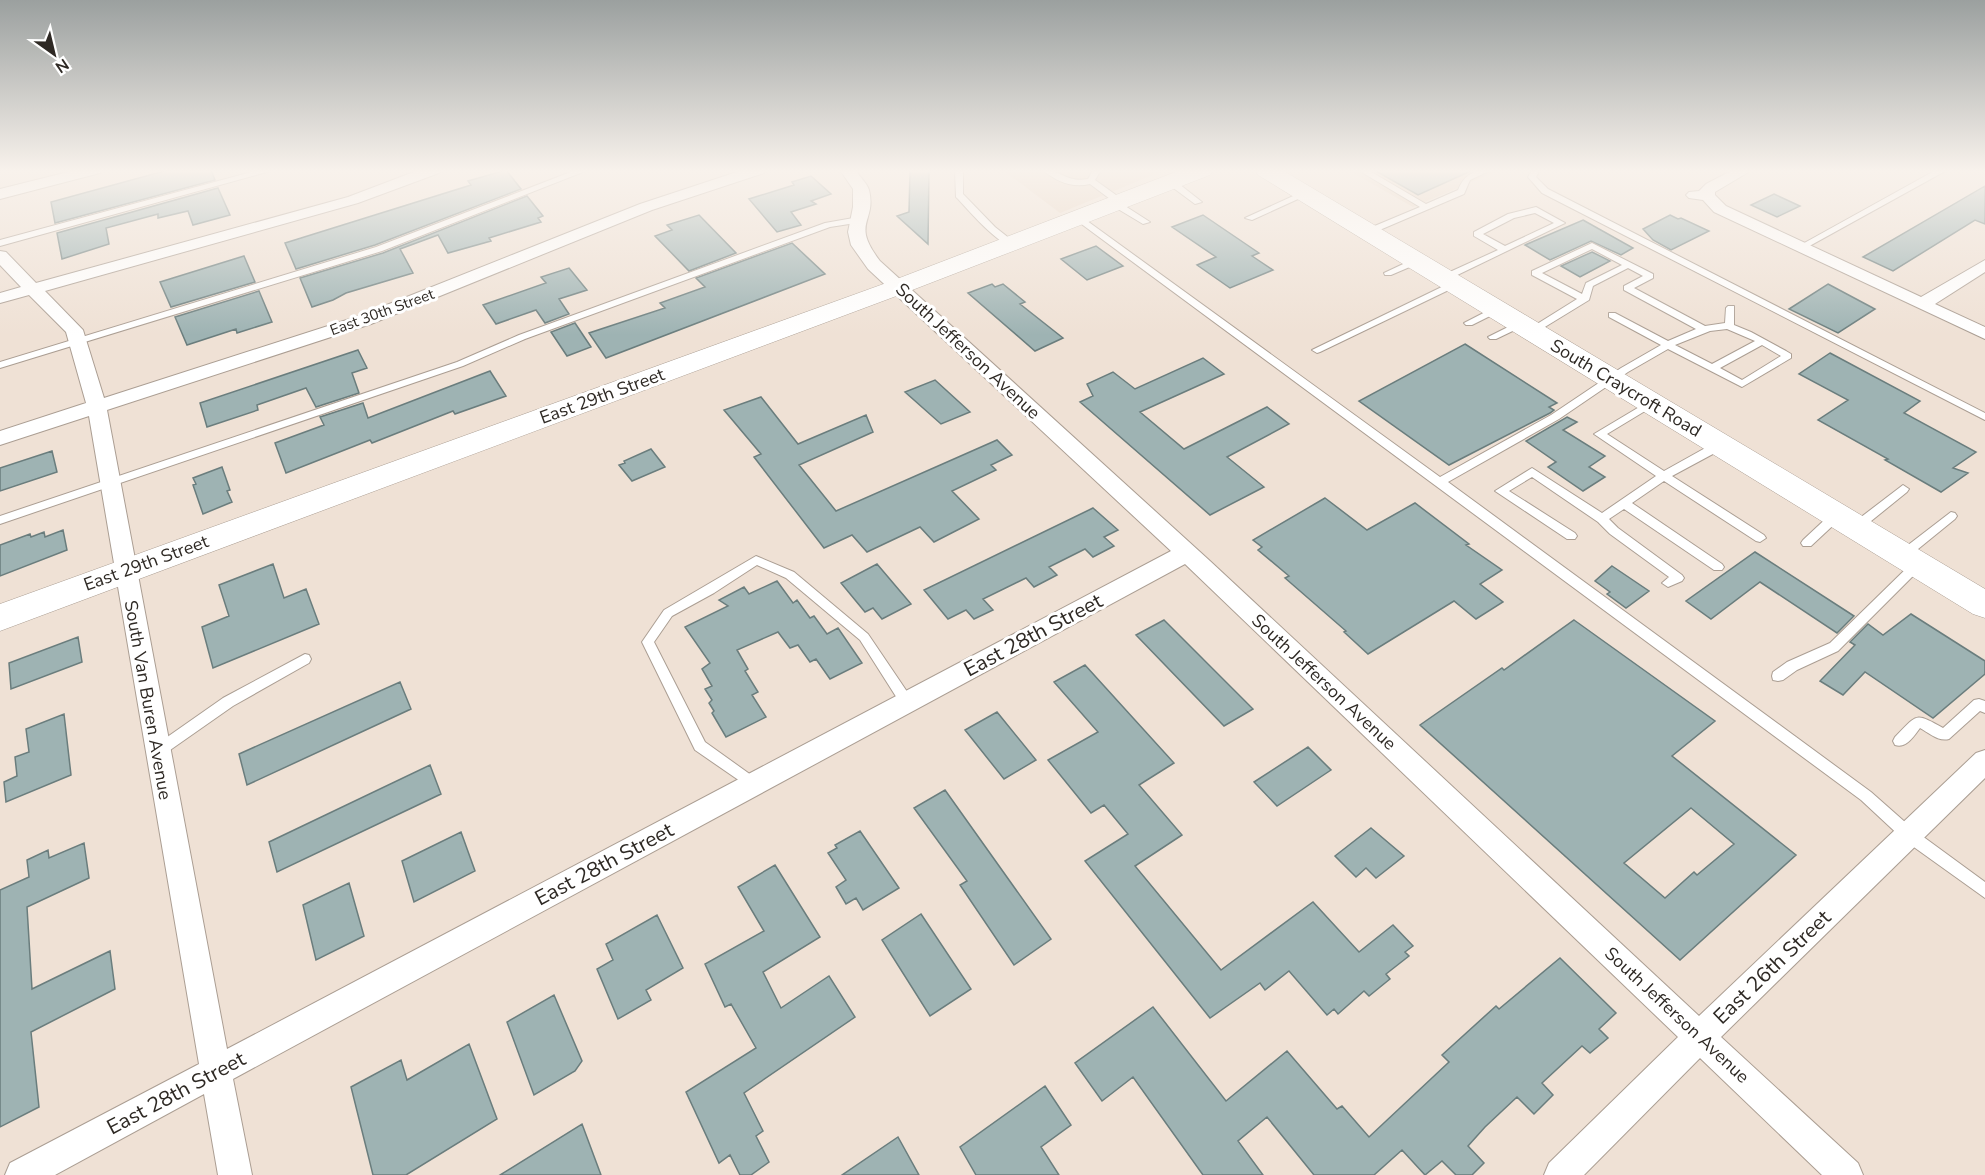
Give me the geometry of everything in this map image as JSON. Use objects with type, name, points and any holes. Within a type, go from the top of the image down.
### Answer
[{"type":"street","points":[[0,298],[263,225]]},
{"type":"street","name":"East 30th Street","points":[[0,438],[365,320],[600,225]]},
{"type":"street","name":"South Jefferson Avenue","points":[[858,225],[856,232],[859,245],[874,265],[1186,553],[1846,1175]]},
{"type":"street","name":"East 29th Street","points":[[0,618],[1061,225]]},
{"type":"street","name":"South Craycroft Road","points":[[1356,225],[1449,281],[1510,325],[1610,378],[1985,605]]},
{"type":"street","points":[[1754,225],[1985,334]]},
{"type":"street","name":"South Van Buren Avenue","points":[[0,256],[74,330],[98,407],[125,571],[235,1175]]},
{"type":"street","points":[[1923,304],[1985,265]]},
{"type":"street","name":"East 28th Street","points":[[22,1175],[1186,553]]},
{"type":"street","name":"East 26th Street","points":[[1561,1175],[1700,1036],[1985,761]]},
{"type":"lane","points":[[0,243],[67,225]]},
{"type":"lane","points":[[0,365],[379,249],[442,225]]},
{"type":"lane","points":[[0,520],[459,364],[522,336],[829,225]]},
{"type":"lane","points":[[988,225],[1011,244]]},
{"type":"lane","points":[[1088,225],[1866,796],[1909,836],[1985,891]]},
{"type":"lane","points":[[1368,232],[1385,225]]},
{"type":"lane","points":[[1494,225],[1477,234],[1505,250]]},
{"type":"lane","points":[[1317,350],[1557,225]]},
{"type":"lane","points":[[1611,225],[1985,417]]},
{"type":"lane","points":[[1801,247],[1842,225]]},
{"type":"lane","points":[[1584,299],[1535,273],[1592,246],[1628,265],[1655,274],[1627,288],[1701,328]]},
{"type":"lane","points":[[1388,273],[1416,261]]},
{"type":"lane","points":[[1584,299],[1589,285],[1628,265]]},
{"type":"lane","points":[[1469,323],[1510,325],[1584,299]]},
{"type":"lane","points":[[1729,326],[1731,308]]},
{"type":"lane","points":[[1440,482],[1570,407],[1610,378],[1670,345],[1701,328],[1729,326],[1788,356],[1742,384],[1670,345],[1612,315]]},
{"type":"lane","points":[[1713,368],[1760,342]]},
{"type":"lane","points":[[1651,403],[1599,434],[1760,538]]},
{"type":"lane","points":[[1602,519],[1665,476],[1720,445]]},
{"type":"lane","points":[[1571,536],[1501,491],[1532,472],[1602,519],[1614,531],[1678,578],[1668,583]]},
{"type":"lane","points":[[1807,543],[1903,489]]},
{"type":"lane","points":[[1625,504],[1718,567]]},
{"type":"lane","points":[[1778,676],[1792,666],[1834,646],[1951,516]]},
{"type":"lane","points":[[753,784],[700,746],[648,642],[668,613],[710,590],[756,560],[790,575],[864,637],[907,702]]},
{"type":"lane","points":[[158,751],[228,702],[305,659]]},
{"type":"lane","points":[[1899,741],[1919,721],[1944,735],[1979,704],[1985,708]]},
{"type":"building","points":[[86,225],[118,225],[106,228],[109,244],[62,259],[57,233]]},
{"type":"building","points":[[343,225],[428,225],[375,245],[296,269],[285,243]]},
{"type":"building","points":[[454,225],[532,225],[489,238],[491,241],[448,253],[438,235],[400,249],[413,273],[346,293],[312,307],[300,278],[383,253]]},
{"type":"building","points":[[667,225],[709,225],[736,253],[689,271],[655,236],[672,230]]},
{"type":"building","points":[[771,225],[801,225],[777,232]]},
{"type":"building","points":[[907,225],[928,225],[928,244]]},
{"type":"building","points":[[1178,225],[1217,225],[1259,253],[1252,256],[1273,270],[1230,288],[1197,265],[1216,257],[1172,227]]},
{"type":"building","points":[[1572,225],[1592,225],[1633,248],[1621,255],[1591,241],[1550,260],[1525,245]]},
{"type":"building","points":[[1651,225],[1696,225],[1709,231],[1671,250],[1653,240],[1643,229]]},
{"type":"building","points":[[1918,225],[1967,225],[1893,271],[1863,257]]},
{"type":"building","points":[[792,243],[825,274],[606,358],[589,333],[665,308],[660,303],[705,287],[696,278]]},
{"type":"building","points":[[1096,246],[1123,266],[1087,280],[1061,259]]},
{"type":"building","points":[[1592,252],[1610,261],[1580,277],[1561,266]]},
{"type":"building","points":[[244,256],[255,282],[171,307],[160,282]]},
{"type":"building","points":[[569,268],[587,290],[559,299],[569,314],[545,323],[536,310],[496,324],[483,305],[546,283],[541,277]]},
{"type":"building","points":[[992,284],[995,287],[1003,284],[1025,302],[1020,304],[1063,338],[1035,351],[968,293]]},
{"type":"building","points":[[1828,284],[1875,309],[1838,333],[1789,309]]},
{"type":"building","points":[[259,291],[272,322],[237,333],[236,329],[187,345],[175,317]]},
{"type":"building","points":[[575,323],[591,347],[567,356],[551,332]]},
{"type":"building","points":[[1465,344],[1557,403],[1549,407],[1554,410],[1550,413],[1449,465],[1359,401]]},
{"type":"building","points":[[358,350],[367,368],[352,373],[359,393],[316,407],[306,388],[257,405],[258,410],[207,427],[200,403]]},
{"type":"building","points":[[1830,353],[1920,401],[1904,413],[1976,452],[1953,468],[1968,473],[1941,492],[1818,420],[1848,400],[1799,374]]},
{"type":"building","points":[[1203,358],[1224,374],[1140,412],[1184,449],[1267,407],[1289,424],[1227,457],[1264,487],[1210,515],[1080,402],[1093,396],[1087,384],[1113,372],[1135,389]]},
{"type":"building","points":[[490,371],[506,396],[455,414],[453,411],[372,443],[370,440],[286,473],[275,443],[324,425],[320,417],[363,403],[368,418]]},
{"type":"building","points":[[935,380],[970,412],[941,424],[905,392]]},
{"type":"building","points":[[761,397],[798,444],[866,415],[873,432],[799,465],[836,511],[997,440],[1012,455],[991,465],[996,470],[952,491],[979,519],[934,542],[920,527],[867,552],[852,535],[824,548],[754,457],[761,454],[724,410]]},
{"type":"building","points":[[1567,417],[1577,422],[1563,430],[1605,456],[1589,467],[1605,477],[1583,491],[1548,467],[1556,462],[1526,441]]},
{"type":"building","points":[[651,449],[665,467],[632,481],[619,465]]},
{"type":"building","points":[[52,451],[57,472],[0,491],[0,468]]},
{"type":"building","points":[[222,467],[232,502],[203,514],[193,485],[196,484],[193,478]]},
{"type":"building","points":[[1325,498],[1367,530],[1415,503],[1469,544],[1466,545],[1502,570],[1480,584],[1503,602],[1476,619],[1454,601],[1368,654],[1344,632],[1346,631],[1285,578],[1289,576],[1258,550],[1262,547],[1253,540]]},
{"type":"building","points":[[1093,508],[1118,530],[1104,537],[1114,546],[1093,557],[1085,549],[1049,567],[1057,575],[1034,587],[1026,578],[983,599],[993,610],[974,619],[966,610],[948,619],[924,590]]},
{"type":"building","points":[[63,530],[67,550],[0,576],[0,545],[30,534],[31,537],[44,532],[45,537]]},
{"type":"building","points":[[1755,552],[1854,616],[1837,633],[1760,582],[1711,619],[1686,601]]},
{"type":"building","points":[[273,564],[284,598],[306,589],[319,624],[213,668],[202,627],[229,616],[219,585]]},
{"type":"building","points":[[877,564],[911,604],[882,619],[873,608],[865,612],[841,583]]},
{"type":"building","points":[[1612,566],[1649,591],[1626,608],[1607,594],[1610,592],[1595,581]]},
{"type":"building","points":[[777,581],[793,603],[797,600],[810,618],[814,616],[827,634],[838,628],[862,663],[830,679],[816,659],[810,662],[798,645],[790,648],[778,632],[737,650],[748,669],[745,671],[758,692],[752,695],[766,717],[726,737],[712,713],[714,711],[709,703],[712,700],[705,689],[712,686],[702,669],[710,663],[685,627],[728,606],[719,600],[744,587],[749,594]]},
{"type":"building","points":[[1911,614],[1985,661],[1985,674],[1933,718],[1865,672],[1843,695],[1820,681],[1855,645],[1850,642],[1868,624],[1883,635]]},
{"type":"building","points":[[1164,620],[1253,709],[1224,726],[1136,635]]},
{"type":"building","points":[[1574,620],[1715,721],[1672,756],[1796,855],[1680,960],[1420,725],[1502,668],[1504,670]],"holes":[[[1691,808],[1734,844],[1697,875],[1694,872],[1665,898],[1624,863]]]},
{"type":"building","points":[[78,637],[82,662],[11,689],[9,663]]},
{"type":"building","points":[[1085,665],[1174,763],[1139,785],[1182,835],[1135,866],[1221,970],[1313,902],[1359,952],[1393,925],[1413,946],[1405,952],[1409,956],[1386,974],[1390,979],[1369,996],[1364,991],[1338,1014],[1334,1009],[1327,1015],[1289,971],[1265,990],[1260,983],[1210,1018],[1085,861],[1128,834],[1104,805],[1091,813],[1048,760],[1098,732],[1054,682]]},
{"type":"building","points":[[400,682],[411,709],[247,785],[239,754]]},
{"type":"building","points":[[997,712],[1036,760],[1004,779],[965,730]]},
{"type":"building","points":[[64,714],[71,775],[6,802],[4,782],[17,776],[15,757],[29,752],[26,729]]},
{"type":"building","points":[[1308,747],[1331,770],[1277,806],[1254,782]]},
{"type":"building","points":[[430,765],[441,794],[277,872],[269,842]]},
{"type":"building","points":[[945,790],[1051,939],[1014,965],[960,885],[967,881],[914,808]]},
{"type":"building","points":[[1371,828],[1404,856],[1376,878],[1366,868],[1356,877],[1335,856]]},
{"type":"building","points":[[860,831],[899,888],[863,910],[856,898],[846,904],[836,887],[846,880],[828,853],[837,848],[835,845]]},
{"type":"building","points":[[461,832],[475,871],[414,902],[402,861]]},
{"type":"building","points":[[84,843],[89,878],[27,907],[32,989],[110,951],[115,989],[31,1032],[39,1107],[0,1127],[0,890],[29,877],[27,860],[48,850],[49,858]]},
{"type":"building","points":[[775,865],[820,937],[763,972],[781,1008],[829,976],[855,1017],[744,1093],[763,1131],[756,1136],[769,1162],[751,1175],[740,1175],[730,1155],[719,1163],[686,1092],[756,1048],[731,1004],[725,1007],[705,964],[764,931],[738,887]]},
{"type":"building","points":[[349,883],[364,936],[316,960],[303,905]]},
{"type":"building","points":[[921,914],[971,989],[930,1016],[882,940]]},
{"type":"building","points":[[657,915],[683,968],[646,990],[651,1000],[618,1019],[597,969],[613,960],[606,944]]},
{"type":"building","points":[[1560,958],[1616,1013],[1599,1029],[1608,1038],[1590,1053],[1582,1046],[1542,1083],[1553,1095],[1534,1114],[1517,1097],[1485,1127],[1468,1146],[1484,1163],[1472,1175],[1456,1175],[1442,1161],[1425,1175],[1402,1150],[1374,1175],[1314,1175],[1267,1117],[1238,1141],[1263,1175],[1203,1175],[1133,1077],[1102,1101],[1075,1063],[1153,1007],[1226,1101],[1287,1051],[1337,1109],[1342,1106],[1369,1137],[1449,1062],[1442,1055],[1496,1006],[1499,1009]]},
{"type":"building","points":[[554,995],[582,1061],[575,1071],[534,1095],[507,1022]]},
{"type":"building","points":[[469,1044],[497,1119],[406,1175],[373,1175],[351,1087],[401,1060],[407,1080]]},
{"type":"building","points":[[1045,1086],[1071,1125],[1041,1147],[1059,1175],[976,1175],[960,1147]]},
{"type":"building","points":[[582,1124],[601,1175],[500,1175]]},
{"type":"building","points":[[898,1137],[919,1175],[842,1175]]}]
